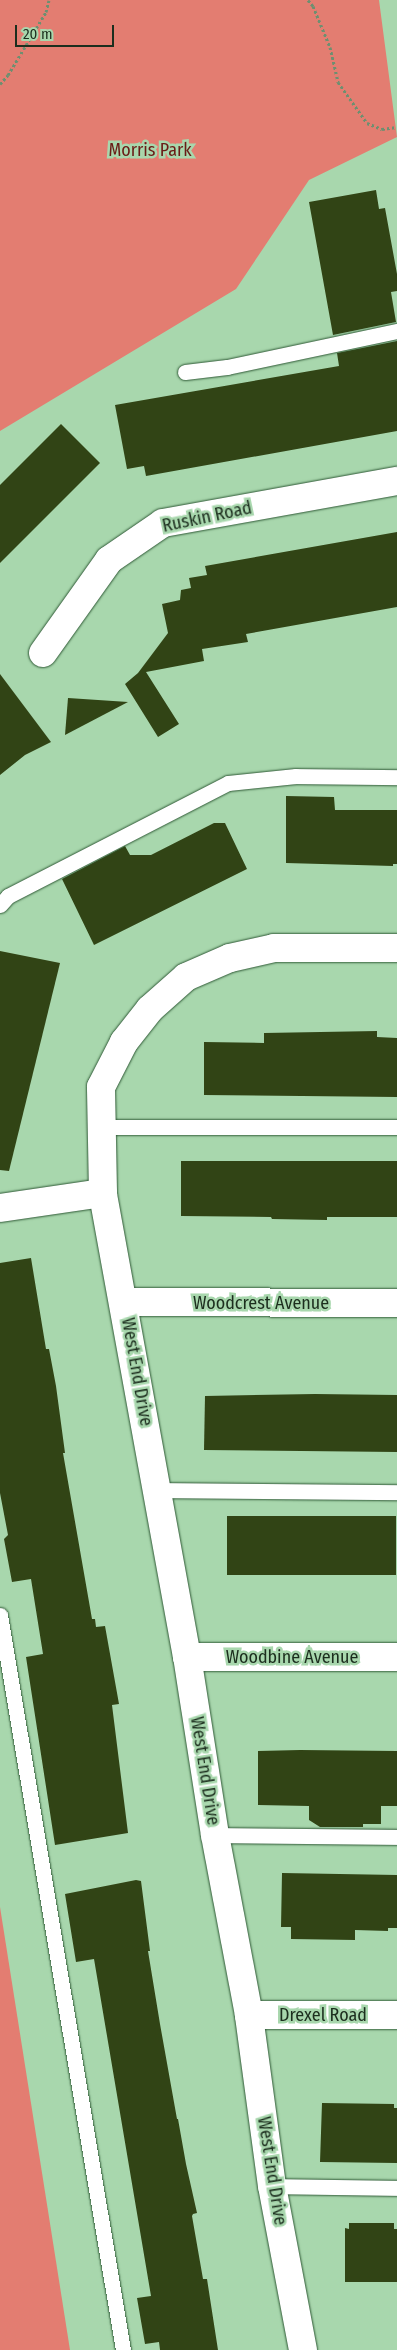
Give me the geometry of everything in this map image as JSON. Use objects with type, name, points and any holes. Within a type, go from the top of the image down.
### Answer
[{"type":"street","name":"Ruskin Road","points":[[43,653],[109,560],[163,523],[397,481]]},
{"type":"street","name":"West End Drive","points":[[303,2350],[272,2186],[249,2016],[216,1835],[188,1657],[104,1193],[101,1087],[124,1042],[150,1009],[186,977],[230,958],[274,948],[397,948]]},
{"type":"street","points":[[0,1208],[104,1193]]},
{"type":"street","name":"Woodcrest Avenue","points":[[124,1302],[397,1303]]},
{"type":"street","name":"Woodbine Avenue","points":[[188,1657],[397,1657]]},
{"type":"street","name":"Drexel Road","points":[[249,2016],[397,2015]]},
{"type":"lane","points":[[185,372],[228,367],[397,331]]},
{"type":"lane","points":[[0,905],[8,896],[228,783],[296,776],[397,777]]},
{"type":"lane","points":[[102,1127],[397,1127]]},
{"type":"lane","points":[[158,1490],[397,1492]]},
{"type":"lane","points":[[0,1615],[123,2350]]},
{"type":"lane","points":[[216,1835],[397,1837]]},
{"type":"lane","points":[[272,2186],[397,2188]]},
{"type":"path","points":[[0,84],[8,75],[46,12],[49,0]]},
{"type":"path","points":[[308,0],[313,6],[330,47],[338,82],[367,123],[382,130],[397,127]]},
{"type":"green space","name":"Morris Park","points":[[0,0],[379,0],[397,137],[309,180],[236,289],[0,431]]},
{"type":"green space","points":[[0,1907],[70,2350],[0,2350]]},
{"type":"building","points":[[376,190],[379,209],[385,208],[397,274],[397,291],[391,292],[396,322],[333,335],[309,202]]},
{"type":"building","points":[[397,341],[397,431],[146,476],[144,466],[127,469],[115,405],[339,366],[337,353]]},
{"type":"building","points":[[61,424],[100,463],[0,563],[0,485]]},
{"type":"building","points":[[397,532],[397,607],[246,634],[248,642],[202,649],[204,661],[146,672],[179,724],[158,737],[125,684],[138,673],[168,633],[162,604],[180,600],[181,590],[191,588],[189,578],[207,575],[205,566]]},
{"type":"building","points":[[0,674],[51,742],[25,755],[0,775]]},
{"type":"building","points":[[68,698],[128,702],[65,735]]},
{"type":"building","points":[[286,796],[334,797],[335,810],[397,810],[397,864],[393,864],[393,866],[286,863]]},
{"type":"building","points":[[214,823],[225,823],[247,869],[94,945],[62,879],[125,846],[130,855],[151,855]]},
{"type":"building","points":[[0,951],[60,963],[9,1171],[0,1170]]},
{"type":"building","points":[[377,1031],[377,1037],[397,1038],[397,1097],[204,1095],[204,1042],[264,1043],[264,1033]]},
{"type":"building","points":[[181,1161],[397,1161],[397,1217],[327,1217],[327,1220],[181,1216]]},
{"type":"building","points":[[31,1258],[46,1349],[49,1349],[56,1386],[65,1453],[63,1453],[92,1619],[95,1619],[96,1627],[105,1626],[119,1704],[112,1705],[128,1833],[55,1845],[26,1657],[43,1654],[31,1579],[12,1582],[4,1539],[8,1535],[0,1493],[0,1263]]},
{"type":"building","points":[[397,1395],[397,1452],[204,1450],[205,1396]]},
{"type":"building","points":[[227,1516],[396,1516],[396,1575],[227,1575]]},
{"type":"building","points":[[258,1751],[397,1751],[397,1806],[381,1806],[381,1824],[363,1824],[363,1827],[320,1827],[309,1820],[309,1806],[258,1805]]},
{"type":"building","points":[[282,1873],[397,1875],[397,1928],[388,1928],[388,1931],[355,1930],[355,1940],[291,1939],[291,1927],[281,1927]]},
{"type":"building","points":[[136,1880],[141,1881],[150,1951],[148,1951],[177,2119],[197,2213],[192,2216],[203,2279],[207,2279],[218,2350],[160,2350],[159,2342],[145,2344],[137,2298],[151,2296],[94,1959],[76,1962],[65,1894]]},
{"type":"building","points":[[322,2103],[394,2104],[394,2108],[397,2108],[397,2163],[320,2162]]},
{"type":"building","points":[[349,2223],[394,2223],[394,2229],[397,2229],[397,2282],[345,2282],[345,2228],[349,2229]]}]
